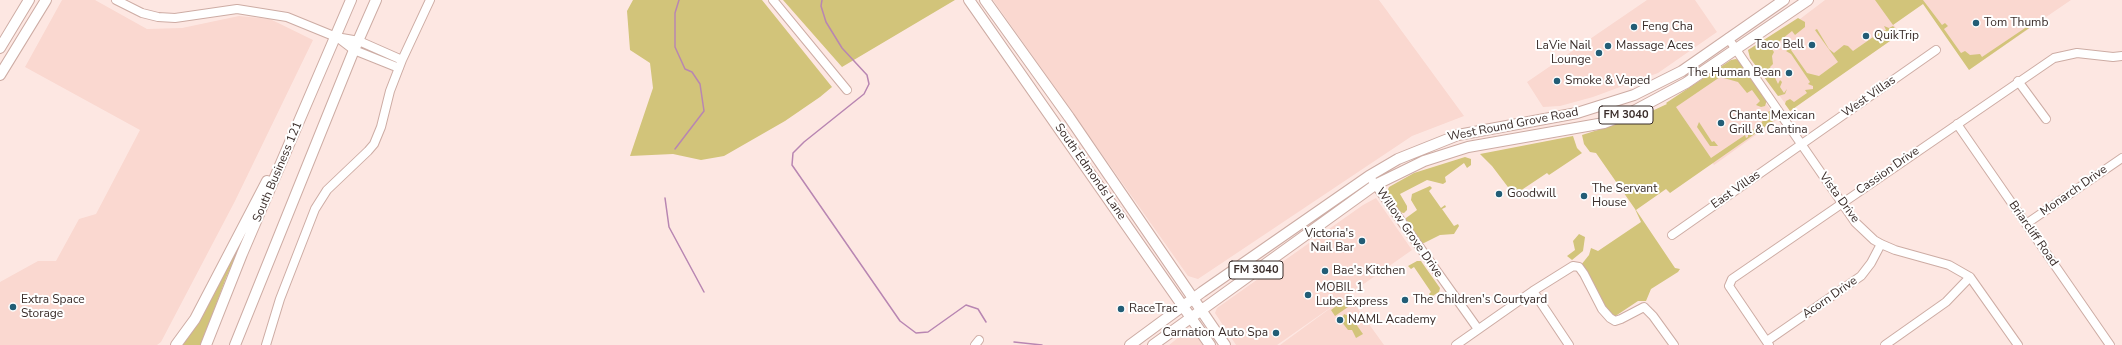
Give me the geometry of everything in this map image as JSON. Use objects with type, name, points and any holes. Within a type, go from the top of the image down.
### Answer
[{"type":"main road","points":[[0,48],[29,0]]},
{"type":"main road","points":[[0,75],[46,0]]},
{"type":"main road","name":"South Business 121","points":[[206,345],[242,254],[351,0]]},
{"type":"main road","name":"South Business 121","points":[[235,345],[354,50],[376,0]]},
{"type":"main road","points":[[971,3],[986,0]]},
{"type":"main road","name":"South Edmonds Lane","points":[[986,0],[1194,297],[1225,345]]},
{"type":"main road","name":"West Round Grove Road","points":[[1130,345],[1194,297],[1369,176],[1398,159],[1444,139],[1488,129],[1577,113],[1634,95],[1682,71],[1784,0]]},
{"type":"main road","name":"West Round Grove Road","points":[[1153,345],[1191,316],[1375,185],[1424,161],[1468,147],[1604,123],[1630,113],[1686,83],[1808,0]]},
{"type":"main road","name":"South Edmonds Lane","points":[[971,3],[1210,345]]},
{"type":"main road","points":[[176,345],[195,319],[298,118],[303,114]]},
{"type":"main road","points":[[240,332],[244,340],[243,345]]},
{"type":"street","points":[[116,0],[142,13],[158,17],[175,18],[237,9],[260,11],[287,16],[336,37],[354,50],[399,68]]},
{"type":"street","points":[[266,345],[280,299],[318,202],[327,190],[374,144],[381,127],[390,91],[402,60],[430,0]]},
{"type":"street","points":[[773,0],[847,90]]},
{"type":"street","points":[[336,37],[359,41],[402,60]]},
{"type":"street","name":"Vista Drive","points":[[1728,38],[1855,222],[1874,240],[1881,244],[1895,250],[1949,265],[1970,277],[2015,344]]},
{"type":"street","name":"West Villas","points":[[1801,144],[1936,50]]},
{"type":"street","name":"Cassion Drive","points":[[1768,343],[1729,286],[1732,279],[2018,81],[2060,56],[2077,53],[2113,57],[2122,56]]},
{"type":"street","points":[[2018,81],[2046,119]]},
{"type":"street","name":"Briarcliff Road","points":[[1957,124],[2110,345]]},
{"type":"street","name":"East Villas","points":[[1672,235],[1801,144]]},
{"type":"street","name":"Monarch Drive","points":[[2026,224],[2122,158]]},
{"type":"street","name":"Willow Grove Drive","points":[[1369,176],[1478,329]]},
{"type":"street","name":"Acorn Drive","points":[[1768,343],[1861,276],[1871,263],[1881,244]]},
{"type":"street","points":[[1456,345],[1533,291],[1573,266],[1579,267],[1584,274],[1602,309],[1610,318],[1615,321],[1644,307],[1653,316],[1674,345]]},
{"type":"street","points":[[1885,345],[1946,302],[1970,277]]},
{"type":"street","points":[[1533,291],[1569,345]]},
{"type":"shaded area","points":[[62,0],[95,0],[147,29],[182,28],[239,16],[270,19],[313,40],[235,201],[161,342],[157,345],[0,345],[0,282],[38,261],[56,261],[79,219],[96,214],[140,130],[25,67]]},
{"type":"shaded area","points":[[633,0],[762,0],[832,87],[785,121],[724,156],[701,160],[673,154],[630,156],[653,88],[650,63],[630,50],[627,11]]},
{"type":"shaded area","points":[[783,0],[955,0],[842,67]]},
{"type":"shaded area","points":[[993,0],[1379,0],[1464,116],[1412,136],[1198,279],[1188,276]]},
{"type":"shaded area","points":[[1647,0],[1695,0],[1717,32],[1658,73],[1593,97],[1560,106],[1543,107],[1527,82]]},
{"type":"shaded area","points":[[1825,0],[1877,0],[1900,34],[1790,110],[1750,56],[1748,50],[1800,19]]},
{"type":"shaded area","points":[[1875,0],[1923,0],[1942,25],[1945,23],[1948,26],[1944,29],[1961,53],[1965,51],[1970,55],[1980,54],[1982,57],[2034,22],[2035,24],[1969,70],[1923,4],[1893,25]]},
{"type":"shaded area","points":[[1922,0],[2071,0],[1970,69]]},
{"type":"shaded area","points":[[1798,18],[1805,22],[1805,27],[1795,35],[1792,31],[1782,39],[1785,43],[1781,40],[1771,48],[1774,52],[1772,56],[1773,64],[1770,67],[1778,84],[1780,80],[1782,82],[1780,87],[1784,93],[1787,89],[1785,94],[1778,96],[1750,58],[1748,50]]},
{"type":"shaded area","points":[[1884,26],[1889,28],[1893,26],[1900,34],[1790,111],[1785,104],[1786,101],[1790,99],[1794,102],[1807,93],[1805,90],[1813,89],[1813,86],[1808,84],[1810,82],[1791,54],[1786,51],[1795,46],[1791,50],[1807,73],[1819,76],[1838,62],[1815,30],[1817,29],[1829,49],[1834,53],[1844,45],[1848,46],[1853,51],[1879,33],[1886,30]]},
{"type":"shaded area","points":[[1736,59],[1740,61],[1767,100],[1765,106],[1761,107],[1756,105],[1760,101],[1752,90],[1747,93],[1738,82],[1720,77],[1676,107],[1711,158],[1745,135],[1746,138],[1748,137],[1748,133],[1760,125],[1769,111],[1773,111],[1779,117],[1670,193],[1666,189],[1636,210],[1675,268],[1680,269],[1678,272],[1651,289],[1646,301],[1638,301],[1614,317],[1609,315],[1581,265],[1589,255],[1591,248],[1598,251],[1641,222],[1635,209],[1596,153],[1590,152],[1584,144],[1582,135],[1639,117],[1667,104],[1666,103],[1731,60]]},
{"type":"shaded area","points":[[1735,64],[1778,119],[1714,165],[1674,107]]},
{"type":"shaded area","points":[[1699,122],[1712,142],[1714,141],[1718,146],[1710,146],[1697,127]]},
{"type":"shaded area","points":[[1573,136],[1577,148],[1582,153],[1549,175],[1547,173],[1514,195],[1492,166],[1480,154]]},
{"type":"shaded area","points":[[1465,157],[1471,159],[1471,165],[1467,168],[1464,163],[1445,177],[1446,182],[1443,184],[1427,180],[1400,194],[1407,206],[1407,210],[1404,213],[1398,212],[1388,198],[1387,192],[1389,187],[1414,173]]},
{"type":"shaded area","points":[[1430,186],[1432,188],[1429,191],[1441,208],[1445,205],[1446,207],[1442,209],[1454,226],[1458,224],[1459,226],[1454,234],[1440,235],[1424,243],[1420,243],[1406,222],[1406,218],[1417,210],[1411,200],[1412,194]]},
{"type":"shaded area","points":[[1376,198],[1412,250],[1348,295],[1384,345],[1280,345],[1347,296],[1277,345],[1236,345],[1215,313],[1217,308],[1363,205]]},
{"type":"shaded area","points":[[248,228],[226,278],[201,345],[179,345]]},
{"type":"shaded area","points":[[1579,234],[1585,237],[1583,251],[1572,260],[1567,256],[1575,250],[1573,241]]},
{"type":"shaded area","points":[[1417,261],[1421,261],[1440,288],[1439,292],[1431,297],[1429,294],[1431,292],[1414,267],[1411,269],[1408,266]]},
{"type":"shaded area","points":[[1343,301],[1348,307],[1335,316],[1331,310]]},
{"type":"shaded area","points":[[1344,314],[1351,317],[1363,334],[1356,338],[1352,330],[1348,330],[1341,321]]},
{"type":"shaded area","points":[[1193,326],[1204,345],[1169,345]]},
{"type":"waterway","points":[[675,149],[704,111],[700,84],[692,72],[685,69],[675,47],[675,13],[679,0]]},
{"type":"waterway","points":[[822,0],[821,6],[826,22],[842,48],[867,75],[869,84],[864,94],[804,142],[793,153],[792,165],[900,321],[916,333],[928,332],[966,305],[978,309],[986,322]]},
{"type":"waterway","points":[[665,198],[669,227],[704,292]]},
{"type":"waterway","points":[[1014,342],[1042,345]]},
{"type":"place","name":"Tom Thumb","points":[[1976,23]]},
{"type":"place","name":"Feng Cha","points":[[1634,27]]},
{"type":"place","name":"QuikTrip","points":[[1866,36]]},
{"type":"place","name":"Taco Bell","points":[[1812,45]]},
{"type":"place","name":"Massage Aces","points":[[1608,46]]},
{"type":"place","name":"LaVie Nail Lounge","points":[[1599,53]]},
{"type":"place","name":"The Human Bean","points":[[1789,73]]},
{"type":"place","name":"Smoke & Vaped","points":[[1557,81]]},
{"type":"place","name":"Chante Mexican Grill & Cantina","points":[[1721,123]]},
{"type":"place","name":"Goodwill","points":[[1499,194]]},
{"type":"place","name":"The Servant House","points":[[1584,196]]},
{"type":"place","name":"Victoria's Nail Bar","points":[[1362,241]]},
{"type":"place","name":"Bae's Kitchen","points":[[1325,271]]},
{"type":"place","name":"MOBIL 1 Lube Express","points":[[1308,295]]},
{"type":"place","name":"The Children's Courtyard","points":[[1405,300]]},
{"type":"place","name":"Extra Space Storage","points":[[13,307]]},
{"type":"place","name":"RaceTrac","points":[[1121,309]]},
{"type":"place","name":"NAML Academy","points":[[1340,320]]},
{"type":"place","name":"Carnation Auto Spa","points":[[1276,333]]}]
